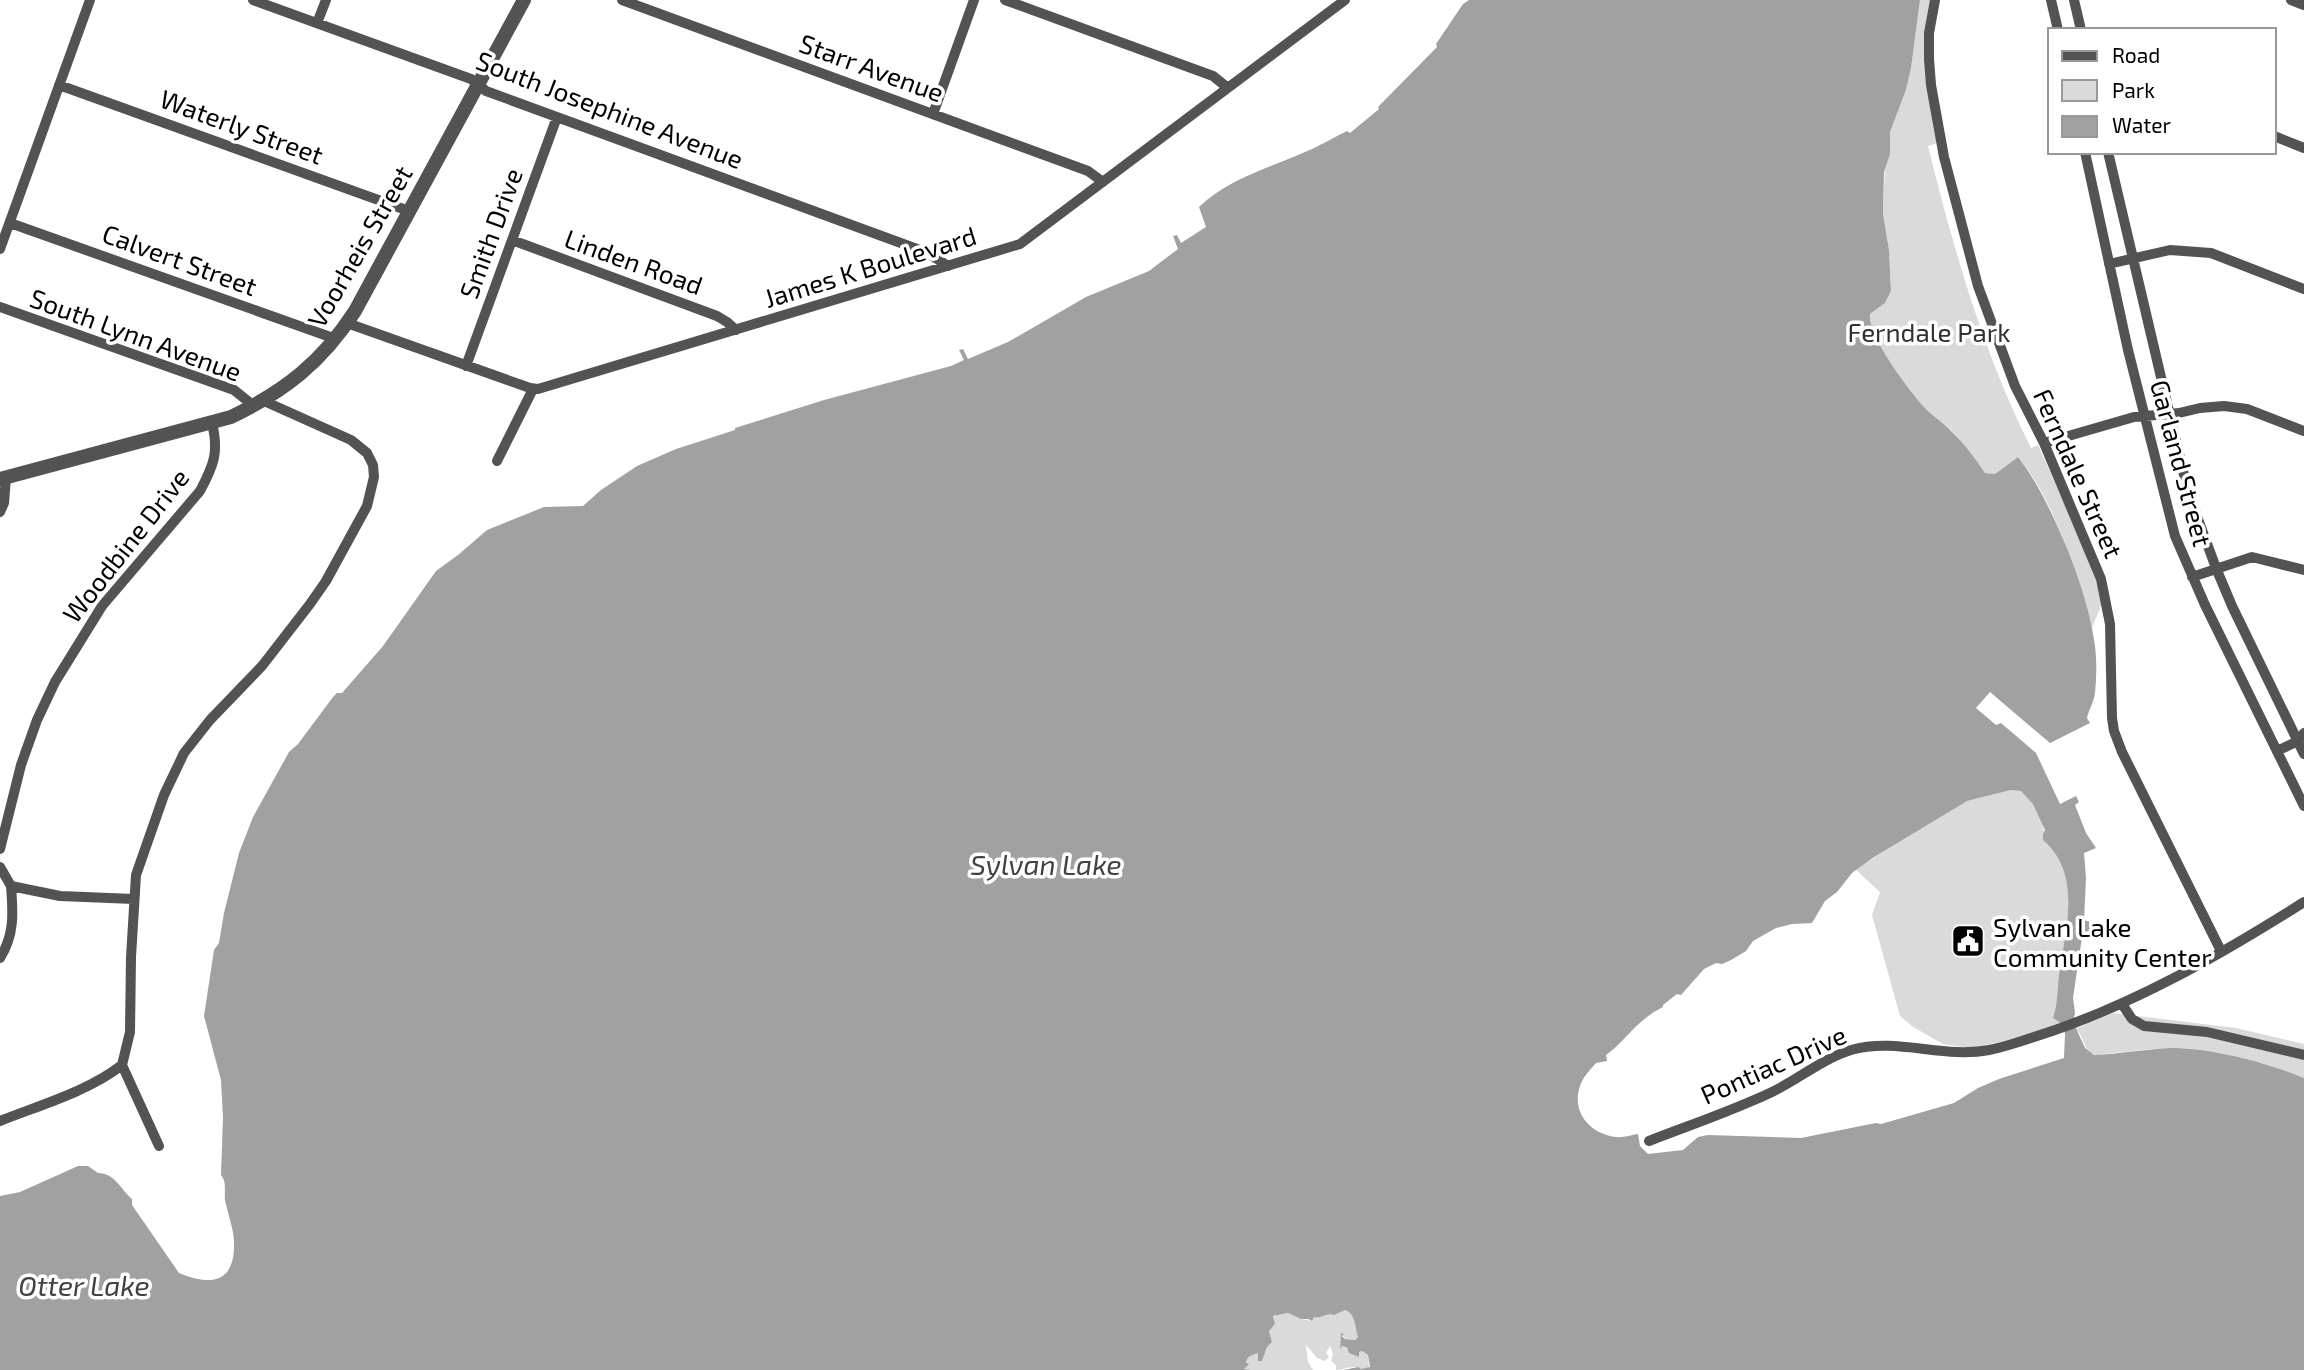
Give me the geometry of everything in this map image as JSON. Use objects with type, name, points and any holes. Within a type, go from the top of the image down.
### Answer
[{"type":"street","points":[[0,249],[90,0]]},
{"type":"street","name":"South Josephine Avenue","points":[[254,0],[471,79],[486,90],[557,117],[928,253],[948,267]]},
{"type":"street","points":[[317,23],[326,0]]},
{"type":"street","name":"Voorheis Street","points":[[3,478],[231,417],[296,379],[336,339],[347,323],[524,0]]},
{"type":"street","name":"Starr Avenue","points":[[622,0],[1088,171],[1103,182]]},
{"type":"street","points":[[933,114],[974,0]]},
{"type":"street","points":[[1006,0],[1213,76],[1228,88]]},
{"type":"street","name":"James K Boulevard","points":[[533,388],[541,388],[1020,244],[1345,0]]},
{"type":"street","name":"Ferndale Street","points":[[1935,0],[1929,33],[1929,59],[1944,157],[1978,286],[2015,386],[2044,443],[2101,579],[2110,624],[2114,731],[2135,782],[2221,951]]},
{"type":"street","points":[[2051,0],[2058,28]]},
{"type":"street","points":[[2074,0],[2081,28]]},
{"type":"street","points":[[2291,0],[2304,5]]},
{"type":"street","name":"Waterly Street","points":[[59,85],[410,211]]},
{"type":"street","name":"Smith Drive","points":[[466,366],[557,117]]},
{"type":"street","points":[[2276,137],[2304,148]]},
{"type":"street","name":"Garland Street","points":[[2085,154],[2144,416],[2172,527],[2192,577],[2304,806]]},
{"type":"street","name":"Garland Street","points":[[2108,154],[2188,492],[2216,568],[2301,737],[2304,754]]},
{"type":"street","name":"Calvert Street","points":[[10,222],[336,339]]},
{"type":"street","name":"Linden Road","points":[[512,240],[717,316],[736,330]]},
{"type":"street","points":[[2109,264],[2169,250],[2211,253],[2304,289]]},
{"type":"street","name":"South Lynn Avenue","points":[[0,307],[234,390],[259,403],[351,440],[367,453],[373,465],[374,477],[367,506],[310,604],[262,666],[210,720],[184,753],[174,772],[136,875],[130,1032],[122,1065]]},
{"type":"street","points":[[347,323],[533,388],[497,461]]},
{"type":"street","points":[[2044,443],[2134,417],[2224,406],[2247,409],[2304,431]]},
{"type":"street","name":"Woodbine Drive","points":[[0,849],[21,765],[37,720],[55,682],[102,606],[200,491],[212,469],[215,453],[216,440],[212,423]]},
{"type":"street","points":[[0,512],[4,503],[3,478]]},
{"type":"street","points":[[2192,577],[2252,557],[2304,570]]},
{"type":"street","points":[[2277,751],[2301,737]]},
{"type":"street","points":[[0,867],[10,886],[14,916],[13,928],[0,958]]},
{"type":"street","points":[[10,886],[60,896],[134,899]]},
{"type":"street","name":"Pontiac Drive","points":[[1649,1141],[1769,1094],[1825,1060],[1853,1050],[1889,1046],[1978,1052],[2076,1023],[2122,1004],[2221,951],[2304,902]]},
{"type":"street","points":[[2122,1004],[2132,1019],[2144,1026],[2207,1032],[2304,1055]]},
{"type":"street","points":[[0,1121],[108,1076],[122,1065],[159,1146]]},
{"type":"green space","name":"Ferndale Park","points":[[1920,0],[1930,0],[1925,28],[1937,143],[1928,146],[1948,224],[1998,375],[2031,448],[2038,445],[2097,583],[2102,603],[2092,628],[2054,517],[2018,457],[1995,474],[1985,473],[1949,428],[1923,406],[1908,387],[1881,348],[1871,323],[1870,314],[1885,303],[1891,291],[1889,250],[1883,214],[1885,168],[1890,154],[1890,132],[1906,90],[1911,68]]},
{"type":"green space","points":[[2011,790],[2021,791],[2035,806],[2043,827],[2043,840],[2055,854],[2067,887],[2067,922],[2053,1018],[2062,1024],[2000,1042],[1968,1048],[1943,1044],[1913,1027],[1900,1016],[1872,915],[1880,892],[1856,870],[1957,806]]},
{"type":"green space","points":[[2113,1013],[2236,1028],[2304,1044],[2304,1078],[2256,1061],[2186,1048],[2090,1054],[2075,1029]]},
{"type":"green space","points":[[1345,1310],[1354,1317],[1358,1337],[1355,1340],[1346,1339],[1341,1333],[1340,1348],[1342,1346],[1359,1357],[1359,1352],[1362,1351],[1368,1355],[1369,1368],[1336,1370],[1336,1365],[1331,1361],[1333,1354],[1330,1346],[1326,1353],[1329,1357],[1325,1361],[1317,1358],[1306,1345],[1308,1362],[1313,1370],[1244,1370],[1251,1354],[1258,1353],[1258,1360],[1262,1361],[1272,1342],[1269,1330],[1275,1324],[1272,1319],[1276,1315],[1288,1313],[1312,1321],[1313,1317]]},
{"type":"water","name":"Sylvan Lake","points":[[1469,0],[1920,0],[1911,68],[1906,90],[1890,132],[1890,154],[1884,172],[1883,214],[1889,250],[1891,291],[1885,303],[1870,314],[1871,323],[1881,348],[1908,387],[1926,409],[1960,441],[1985,473],[1995,474],[2018,457],[2030,474],[2053,517],[2074,566],[2089,614],[2096,656],[2095,693],[2087,718],[2090,723],[2050,743],[1990,692],[1976,708],[1996,725],[2001,723],[2036,753],[2060,804],[2076,796],[2079,802],[2075,805],[2086,833],[2096,848],[2084,853],[2084,920],[2093,923],[2091,938],[2082,937],[2073,998],[2073,1022],[2085,1048],[2094,1055],[2171,1048],[2204,1050],[2256,1061],[2304,1078],[2304,1370],[1344,1370],[1370,1367],[1368,1355],[1362,1351],[1359,1352],[1359,1357],[1349,1353],[1347,1348],[1342,1346],[1340,1349],[1341,1333],[1345,1339],[1355,1340],[1358,1337],[1353,1318],[1345,1310],[1334,1315],[1314,1317],[1312,1321],[1288,1313],[1273,1316],[1275,1324],[1269,1331],[1272,1342],[1262,1361],[1258,1361],[1258,1353],[1248,1358],[1246,1362],[1249,1364],[1244,1369],[1251,1370],[0,1370],[0,1196],[20,1192],[78,1166],[88,1166],[113,1179],[132,1199],[132,1205],[179,1273],[210,1280],[225,1274],[230,1267],[234,1243],[225,1200],[225,1184],[221,1175],[221,1080],[204,1016],[214,950],[219,943],[239,853],[253,817],[289,752],[333,697],[342,693],[383,646],[436,571],[487,530],[544,507],[583,506],[601,490],[637,466],[676,449],[824,400],[951,366],[964,360],[959,350],[963,349],[968,359],[1008,342],[1086,297],[1149,271],[1178,249],[1173,236],[1177,235],[1181,243],[1206,227],[1199,207],[1210,197],[1249,175],[1310,150],[1347,131],[1350,133],[1379,109],[1437,47],[1436,44],[1463,4]],"holes":[[[2011,790],[2021,791],[2033,804],[2045,830],[2043,840],[2055,854],[2067,886],[2067,922],[2053,1018],[2062,1024],[2065,1034],[2064,1058],[1999,1079],[1954,1103],[1881,1124],[1801,1138],[1708,1135],[1698,1137],[1683,1150],[1648,1154],[1640,1146],[1638,1134],[1619,1137],[1607,1135],[1585,1120],[1578,1105],[1578,1096],[1581,1083],[1587,1074],[1596,1063],[1607,1061],[1606,1055],[1645,1018],[1677,994],[1681,995],[1704,969],[1731,960],[1746,951],[1753,941],[1776,928],[1812,923],[1825,901],[1837,892],[1852,873],[1967,801]]]},
{"type":"place","name":"Sylvan Lake Community Center","points":[[1968,941]]},
{"type":"water label","name":"Otter Lake","points":[[84,1285]]}]
